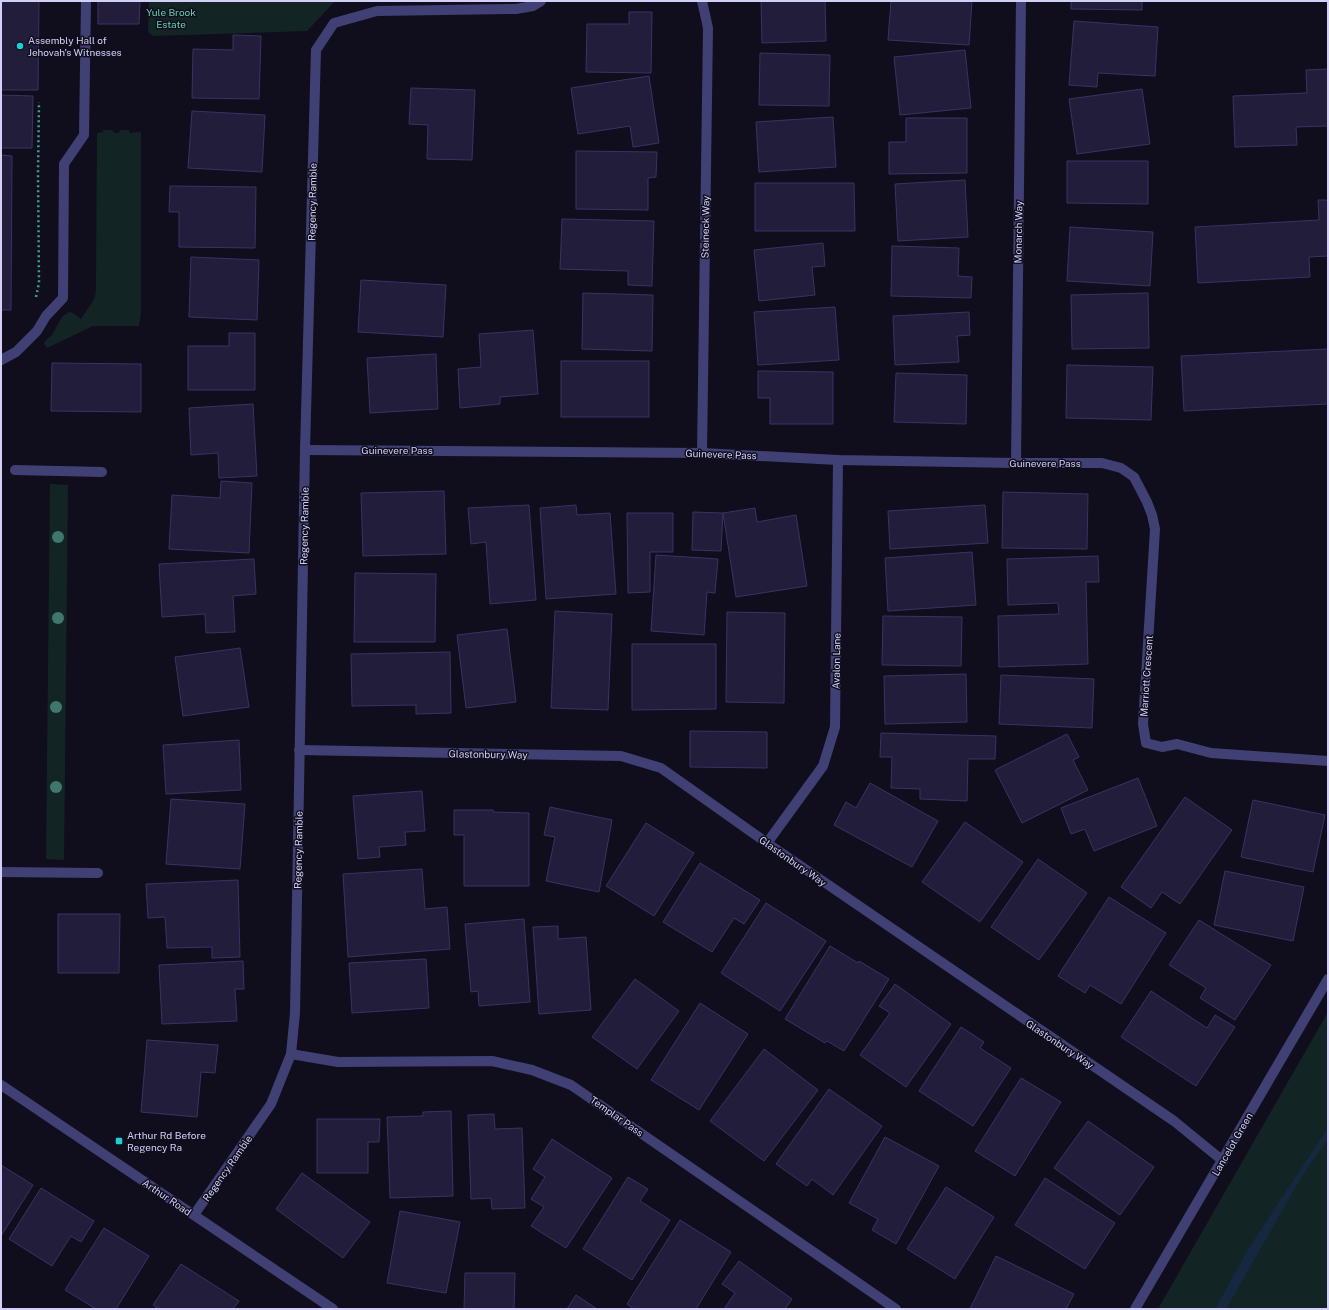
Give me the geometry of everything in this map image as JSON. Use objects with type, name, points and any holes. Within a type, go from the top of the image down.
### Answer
[{"type":"street","points":[[1,360],[16,352],[37,331],[46,316],[63,298],[64,164],[84,135],[86,1]]},
{"type":"street","name":"Regency Ramble","points":[[194,1215],[271,1104],[291,1054],[295,1013],[305,450],[316,50],[334,24],[377,11],[516,9],[533,6],[540,1]]},
{"type":"street","name":"Steineck Way","points":[[702,1],[708,28],[702,453]]},
{"type":"street","name":"Monarch Way","points":[[1016,463],[1021,1]]},
{"type":"street","name":"Guinevere Pass","points":[[305,450],[702,453],[838,460],[1102,463],[1121,468],[1134,477]]},
{"type":"street","name":"Avalon Lane","points":[[767,843],[823,766],[835,727],[838,460]]},
{"type":"street","points":[[15,470],[102,472]]},
{"type":"street","name":"Marriott Crescent","points":[[1134,477],[1147,502],[1155,529],[1143,724],[1146,743],[1162,747],[1177,744],[1211,753],[1328,762]]},
{"type":"street","name":"Glastonbury Way","points":[[299,750],[621,756],[661,768],[767,843],[1174,1121],[1223,1161]]},
{"type":"street","points":[[1,872],[98,873]]},
{"type":"street","name":"Lancelot Green","points":[[1135,1309],[1223,1161],[1328,979]]},
{"type":"street","name":"Templar Pass","points":[[291,1054],[338,1062],[492,1062],[532,1070],[571,1085],[896,1309]]},
{"type":"street","name":"Arthur Road","points":[[1,1085],[194,1215],[321,1306],[332,1309]]},
{"type":"path","points":[[36,299],[39,283],[38,102]]},
{"type":"green space","name":"Yule Brook Estate","points":[[149,1],[335,1],[307,31],[153,36],[148,32]]},
{"type":"green space","points":[[103,130],[113,130],[114,133],[119,133],[120,130],[129,130],[129,133],[141,132],[141,312],[139,326],[93,326],[47,348],[44,344],[45,341],[52,335],[62,317],[69,312],[81,319],[95,298],[97,133],[103,132]]},
{"type":"green space","points":[[50,484],[68,485],[64,860],[46,859]]},
{"type":"green space","points":[[1328,1012],[1328,1309],[1158,1309]]},
{"type":"water","points":[[1328,1128],[1328,1139],[1302,1176],[1226,1309],[1215,1309],[1250,1246]]},
{"type":"building","name":"Assembly Hall of Jehovah's Witnesses","points":[[1,1],[39,1],[38,90],[1,90]]},
{"type":"building","points":[[98,1],[140,1],[139,24],[98,24]]},
{"type":"building","points":[[761,1],[825,1],[826,41],[762,43]]},
{"type":"building","points":[[891,1],[972,1],[969,45],[888,40]]},
{"type":"building","points":[[1071,1],[1142,1],[1142,10],[1071,9]]},
{"type":"building","points":[[629,12],[652,12],[651,73],[586,72],[587,24],[629,24]]},
{"type":"building","points":[[1074,21],[1158,27],[1155,76],[1098,73],[1097,87],[1069,85]]},
{"type":"building","points":[[233,35],[261,36],[259,99],[192,98],[193,49],[233,50]]},
{"type":"building","points":[[965,50],[971,108],[900,115],[894,57]]},
{"type":"building","points":[[760,53],[830,55],[829,106],[759,105]]},
{"type":"building","points":[[1328,69],[1328,126],[1296,127],[1297,145],[1235,147],[1233,96],[1307,93],[1306,70]]},
{"type":"building","points":[[649,76],[659,143],[633,147],[630,126],[578,134],[571,88]]},
{"type":"building","points":[[411,88],[475,90],[472,160],[427,159],[428,125],[409,124]]},
{"type":"building","points":[[1142,89],[1150,144],[1077,154],[1069,99]]},
{"type":"building","points":[[1,95],[33,96],[32,148],[1,148]]},
{"type":"building","points":[[192,111],[265,115],[262,172],[188,168]]},
{"type":"building","points":[[833,117],[836,167],[759,172],[756,122]]},
{"type":"building","points":[[906,118],[967,118],[967,173],[889,174],[889,142],[906,142]]},
{"type":"building","points":[[576,151],[657,152],[656,177],[648,178],[648,210],[576,209]]},
{"type":"building","points":[[1,155],[12,156],[11,310],[1,310]]},
{"type":"building","points":[[1067,161],[1148,161],[1148,204],[1067,203]]},
{"type":"building","points":[[965,180],[968,237],[898,241],[895,184]]},
{"type":"building","points":[[755,183],[854,183],[855,231],[755,231]]},
{"type":"building","points":[[170,186],[256,187],[255,248],[179,247],[179,212],[169,212]]},
{"type":"building","points":[[1318,200],[1328,200],[1328,256],[1309,257],[1310,277],[1198,283],[1195,227],[1319,220]]},
{"type":"building","points":[[562,219],[654,221],[652,286],[628,285],[628,271],[560,269]]},
{"type":"building","points":[[1070,227],[1153,232],[1150,286],[1067,281]]},
{"type":"building","points":[[823,243],[825,266],[812,267],[815,295],[759,301],[754,250]]},
{"type":"building","points":[[892,246],[959,248],[958,276],[972,277],[971,298],[891,296]]},
{"type":"building","points":[[191,257],[259,260],[257,320],[189,317]]},
{"type":"building","points":[[361,280],[446,285],[443,337],[358,332]]},
{"type":"building","points":[[583,293],[653,295],[652,351],[582,349]]},
{"type":"building","points":[[1148,293],[1149,348],[1072,349],[1071,295]]},
{"type":"building","points":[[835,307],[839,360],[758,365],[754,312]]},
{"type":"building","points":[[969,312],[970,335],[957,336],[959,362],[895,365],[893,316]]},
{"type":"building","points":[[533,330],[538,394],[500,397],[500,404],[460,408],[458,369],[481,367],[479,334]]},
{"type":"building","points":[[229,333],[255,333],[255,390],[188,390],[188,346],[229,346]]},
{"type":"building","points":[[1328,349],[1328,404],[1184,411],[1181,356]]},
{"type":"building","points":[[436,354],[438,409],[370,413],[367,358]]},
{"type":"building","points":[[561,361],[649,361],[649,417],[561,417]]},
{"type":"building","points":[[52,363],[141,364],[141,412],[51,411]]},
{"type":"building","points":[[1067,365],[1153,367],[1151,420],[1066,418]]},
{"type":"building","points":[[758,371],[833,372],[833,424],[770,424],[770,398],[758,398]]},
{"type":"building","points":[[896,373],[967,375],[966,424],[894,422]]},
{"type":"building","points":[[253,404],[257,476],[219,478],[218,453],[191,455],[189,408]]},
{"type":"building","points":[[221,481],[252,483],[249,553],[169,549],[172,495],[220,498]]},
{"type":"building","points":[[444,491],[446,554],[363,556],[361,493]]},
{"type":"building","points":[[1003,492],[1088,494],[1087,549],[1002,548]]},
{"type":"building","points":[[529,505],[536,600],[490,604],[486,542],[471,544],[468,508]]},
{"type":"building","points":[[576,505],[577,515],[610,513],[616,594],[546,599],[540,508]]},
{"type":"building","points":[[985,505],[988,543],[890,549],[888,511]]},
{"type":"building","points":[[755,508],[757,522],[796,515],[807,586],[736,597],[723,513]]},
{"type":"building","points":[[693,512],[723,513],[721,551],[692,550]]},
{"type":"building","points":[[627,513],[673,513],[673,552],[650,552],[650,592],[628,593]]},
{"type":"building","points":[[972,552],[976,605],[888,611],[885,558]]},
{"type":"building","points":[[656,555],[718,559],[715,593],[707,592],[704,635],[651,631]]},
{"type":"building","points":[[1098,556],[1099,582],[1086,582],[1088,664],[999,667],[998,616],[1059,614],[1058,603],[1008,605],[1007,559]]},
{"type":"building","points":[[254,559],[256,594],[233,596],[235,632],[206,633],[205,614],[162,617],[159,564]]},
{"type":"building","points":[[355,573],[436,574],[435,642],[354,642]]},
{"type":"building","points":[[555,611],[612,614],[608,710],[551,708]]},
{"type":"building","points":[[727,612],[785,613],[784,703],[726,702]]},
{"type":"building","points":[[883,616],[962,617],[961,666],[882,665]]},
{"type":"building","points":[[507,629],[516,702],[466,708],[457,635]]},
{"type":"building","points":[[632,644],[716,644],[716,709],[632,710]]},
{"type":"building","points":[[240,648],[249,707],[183,716],[175,657]]},
{"type":"building","points":[[450,652],[451,713],[416,714],[416,705],[352,706],[351,654]]},
{"type":"building","points":[[966,674],[967,722],[885,724],[884,676]]},
{"type":"building","points":[[1001,675],[1094,679],[1092,728],[999,724]]},
{"type":"building","points":[[690,731],[767,732],[767,768],[690,767]]},
{"type":"building","points":[[881,733],[996,736],[995,759],[968,759],[967,801],[920,799],[920,789],[891,788],[892,757],[880,757]]},
{"type":"building","points":[[1067,734],[1079,757],[1073,760],[1088,790],[1022,823],[995,770]]},
{"type":"building","points":[[239,740],[241,790],[166,794],[163,745]]},
{"type":"building","points":[[1138,778],[1157,826],[1094,851],[1085,829],[1071,834],[1061,808]]},
{"type":"building","points":[[870,783],[938,821],[912,867],[834,825],[846,802],[856,808]]},
{"type":"building","points":[[422,791],[425,831],[405,832],[406,845],[379,847],[380,857],[358,859],[353,796]]},
{"type":"building","points":[[1185,797],[1232,830],[1180,904],[1162,892],[1151,908],[1121,887]]},
{"type":"building","points":[[171,799],[245,804],[240,869],[166,864]]},
{"type":"building","points":[[1253,800],[1325,815],[1313,872],[1241,857]]},
{"type":"building","points":[[550,807],[612,820],[599,892],[546,881],[555,837],[544,835]]},
{"type":"building","points":[[454,810],[493,810],[493,812],[529,813],[529,886],[464,886],[464,835],[454,835]]},
{"type":"building","points":[[965,822],[1023,862],[980,922],[922,882]]},
{"type":"building","points":[[646,823],[694,853],[654,916],[606,886]]},
{"type":"building","points":[[1038,859],[1087,893],[1039,960],[991,927]]},
{"type":"building","points":[[700,863],[760,900],[744,924],[734,918],[712,952],[663,922]]},
{"type":"building","points":[[422,869],[425,909],[447,907],[450,949],[348,957],[343,874]]},
{"type":"building","points":[[1225,871],[1304,887],[1293,941],[1214,925]]},
{"type":"building","points":[[238,880],[240,957],[212,958],[212,947],[167,948],[165,917],[148,918],[146,884]]},
{"type":"building","points":[[1109,897],[1166,933],[1121,1004],[1090,985],[1085,993],[1058,976]]},
{"type":"building","points":[[766,903],[826,941],[780,1011],[721,973]]},
{"type":"building","points":[[58,914],[120,914],[119,973],[58,973]]},
{"type":"building","points":[[524,919],[530,1002],[479,1006],[478,991],[471,992],[465,924]]},
{"type":"building","points":[[1199,920],[1271,965],[1235,1020],[1200,998],[1206,988],[1169,965]]},
{"type":"building","points":[[558,926],[558,939],[586,937],[591,1010],[539,1014],[533,927]]},
{"type":"building","points":[[830,946],[889,979],[844,1051],[827,1041],[825,1043],[785,1019]]},
{"type":"building","points":[[426,959],[429,1008],[352,1013],[349,963]]},
{"type":"building","points":[[243,961],[244,989],[235,989],[237,1021],[162,1024],[159,965]]},
{"type":"building","points":[[635,979],[679,1011],[637,1069],[592,1037]]},
{"type":"building","points":[[895,984],[951,1024],[906,1087],[860,1055],[890,1013],[879,1006]]},
{"type":"building","points":[[1151,991],[1207,1028],[1215,1015],[1235,1027],[1196,1086],[1121,1037]]},
{"type":"building","points":[[700,1003],[748,1034],[699,1110],[651,1080]]},
{"type":"building","points":[[961,1027],[984,1042],[980,1048],[1011,1068],[973,1126],[919,1091]]},
{"type":"building","points":[[147,1040],[218,1045],[215,1073],[201,1072],[197,1117],[141,1112]]},
{"type":"building","points":[[764,1049],[818,1090],[764,1161],[710,1121]]},
{"type":"building","points":[[1021,1078],[1061,1102],[1015,1176],[975,1151]]},
{"type":"building","points":[[829,1089],[882,1126],[833,1195],[812,1179],[807,1186],[776,1164]]},
{"type":"building","points":[[451,1111],[453,1196],[390,1198],[387,1117],[423,1116],[423,1112]]},
{"type":"building","points":[[494,1114],[495,1129],[522,1128],[525,1208],[492,1209],[491,1198],[471,1199],[468,1115]]},
{"type":"building","points":[[317,1119],[380,1119],[379,1142],[368,1142],[368,1173],[317,1173]]},
{"type":"building","points":[[1088,1121],[1154,1167],[1120,1215],[1054,1168]]},
{"type":"building","points":[[885,1137],[939,1166],[896,1244],[872,1230],[878,1219],[849,1203]]},
{"type":"building","points":[[552,1139],[612,1178],[566,1248],[531,1226],[544,1207],[531,1199],[545,1177],[533,1169]]},
{"type":"building","points":[[1,1165],[33,1185],[1,1236]]},
{"type":"building","points":[[302,1173],[370,1222],[343,1258],[276,1209]]},
{"type":"building","points":[[628,1177],[648,1189],[640,1201],[670,1220],[632,1280],[583,1249]]},
{"type":"building","points":[[1045,1178],[1115,1223],[1085,1269],[1015,1225]]},
{"type":"building","points":[[946,1187],[994,1217],[955,1279],[907,1249]]},
{"type":"building","points":[[41,1188],[94,1221],[81,1242],[71,1236],[52,1266],[9,1239]]},
{"type":"building","points":[[400,1211],[460,1222],[446,1293],[387,1283]]},
{"type":"building","points":[[680,1220],[731,1252],[696,1309],[634,1309],[627,1304]]},
{"type":"building","points":[[104,1228],[149,1256],[116,1309],[96,1309],[65,1290]]},
{"type":"building","points":[[996,1256],[1074,1294],[1066,1309],[970,1309]]},
{"type":"building","points":[[739,1261],[792,1299],[785,1309],[724,1309],[735,1293],[722,1284]]},
{"type":"building","points":[[181,1264],[239,1301],[233,1309],[159,1309],[153,1305]]},
{"type":"building","points":[[465,1273],[515,1273],[514,1309],[464,1309]]},
{"type":"building","points":[[576,1295],[597,1309],[567,1309]]},
{"type":"place","name":"Assembly Hall of Jehovah's Witnesses","points":[[20,46]]},
{"type":"place","name":"Arthur Rd Before Regency Ra","points":[[119,1141]]}]
